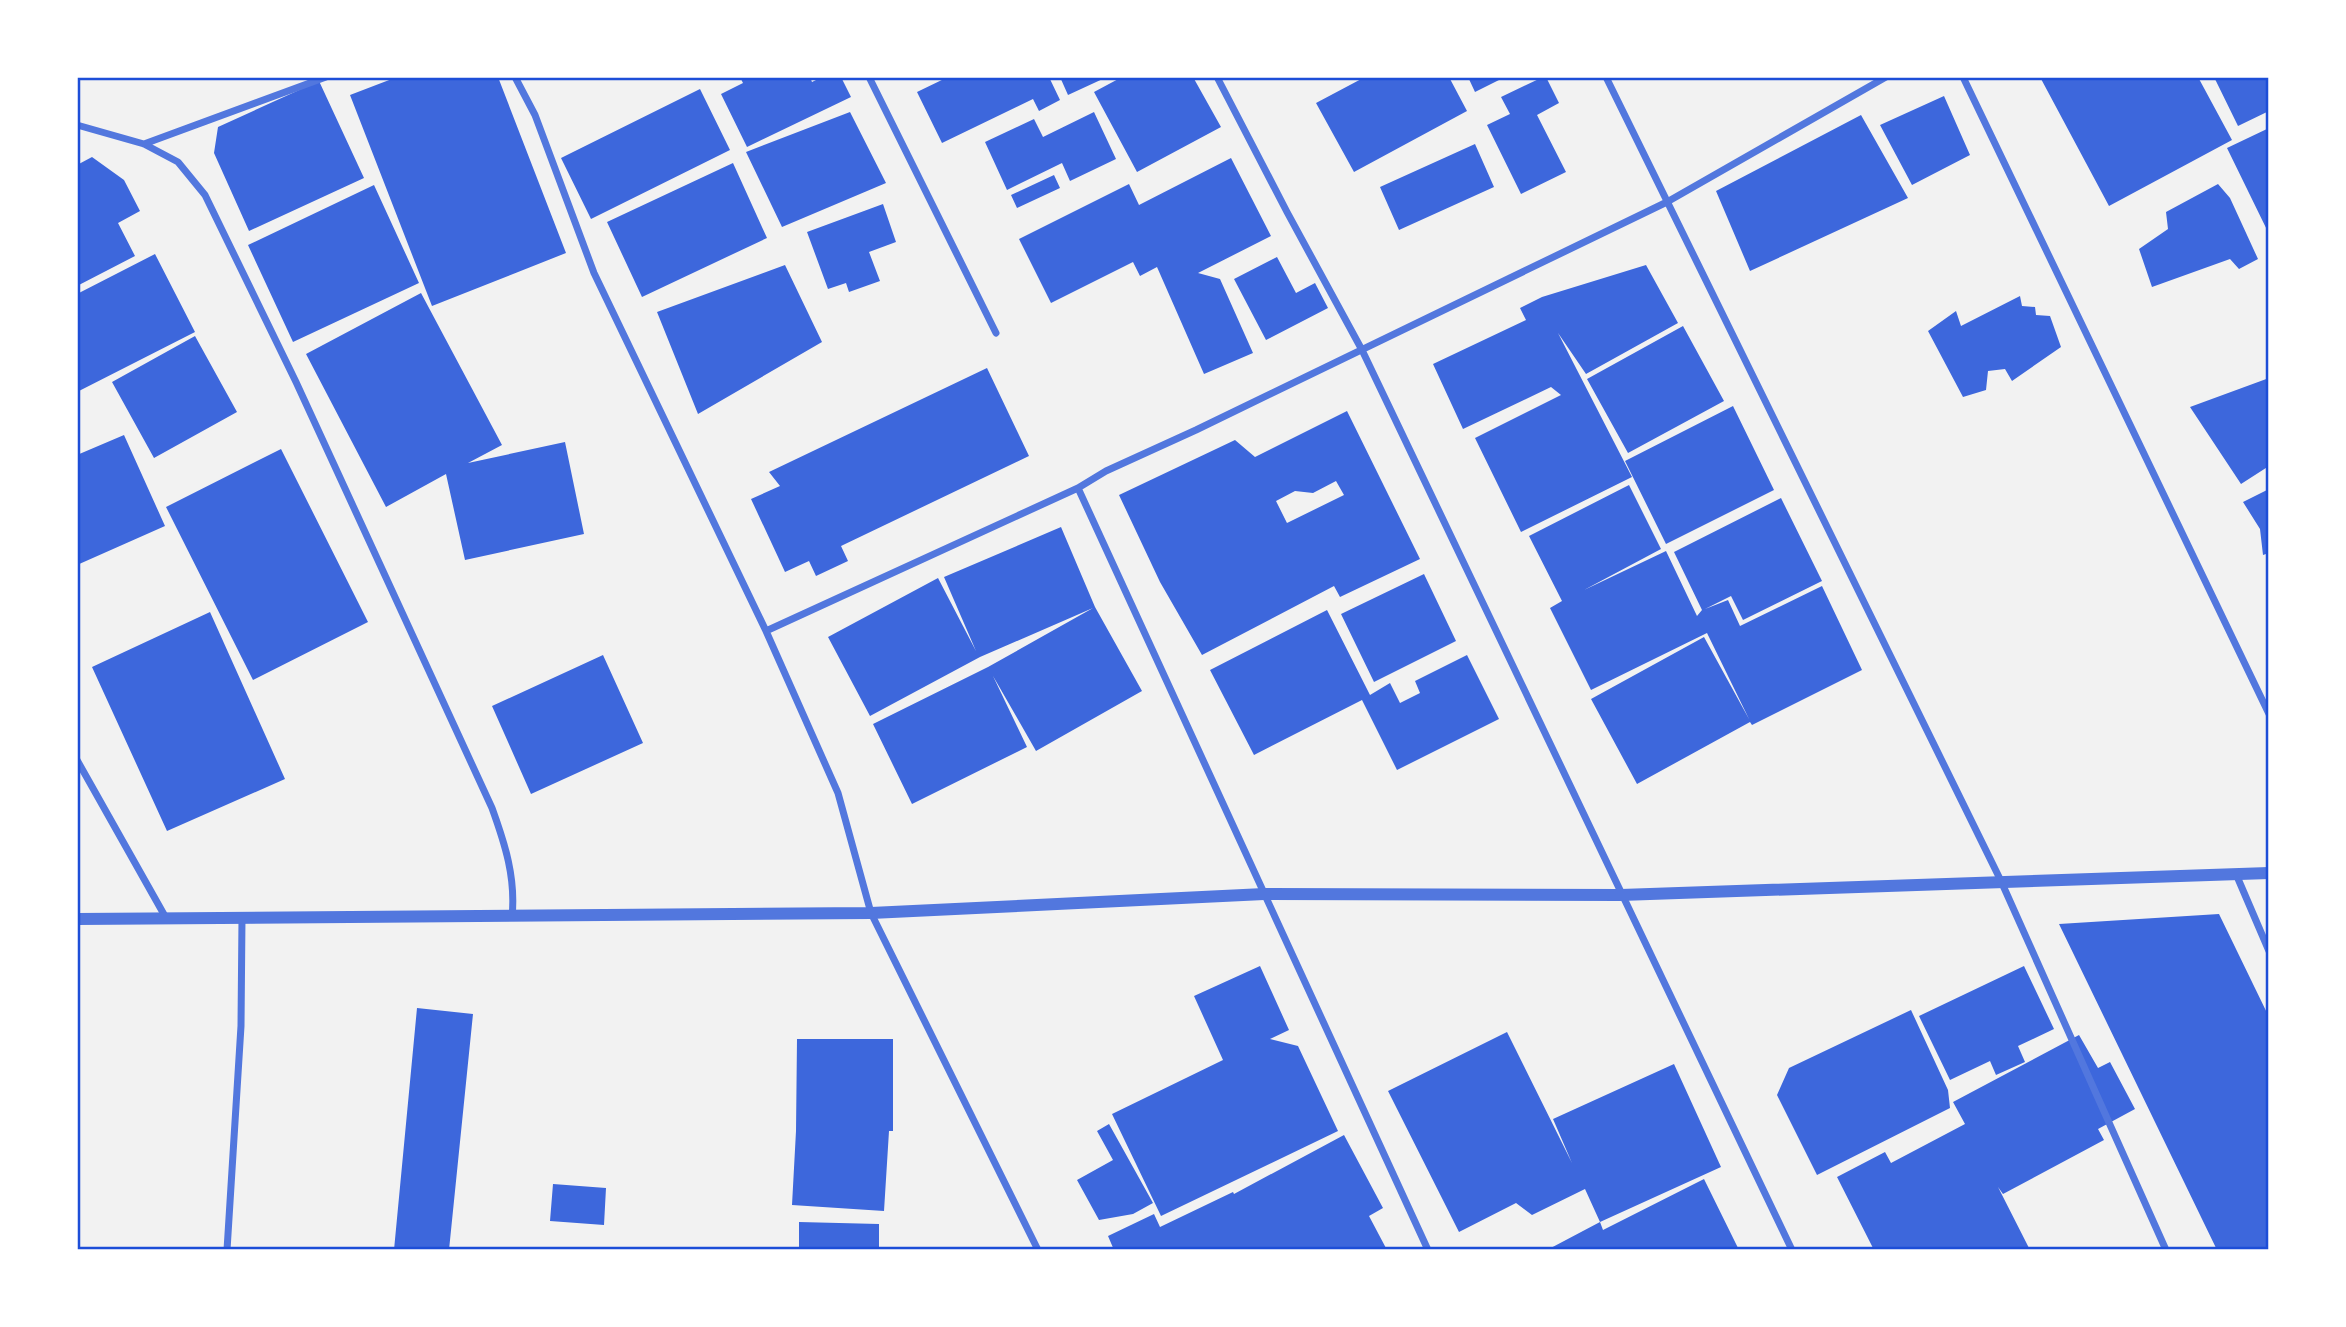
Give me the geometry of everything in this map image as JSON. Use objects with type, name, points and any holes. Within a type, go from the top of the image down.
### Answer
[{"type":"street","points":[[144,144],[326,77]]},
{"type":"street","points":[[515,77],[535,115],[594,272],[766,631],[838,793],[871,913],[1038,1250]]},
{"type":"street","points":[[869,77],[996,333]]},
{"type":"street","points":[[1217,77],[1362,350],[1792,1250]]},
{"type":"street","points":[[1606,77],[2001,881],[2166,1250]]},
{"type":"street","points":[[766,631],[1078,488],[1107,471],[1667,202],[1886,77]]},
{"type":"street","points":[[1963,77],[2269,714]]},
{"type":"street","points":[[77,125],[144,144],[178,162],[205,195],[296,382],[492,808],[508,856],[514,894],[512,917]]},
{"type":"street","points":[[1078,488],[1428,1250]]},
{"type":"street","points":[[77,760],[166,918]]},
{"type":"street","points":[[77,919],[871,913],[1265,894],[1621,895],[2269,873]]},
{"type":"street","points":[[2236,874],[2269,951]]},
{"type":"street","points":[[228,1250],[241,1026],[242,918]]},
{"type":"building","points":[[397,77],[498,77],[566,253],[432,306],[350,95]]},
{"type":"building","points":[[740,77],[810,77],[812,82],[822,77],[841,77],[851,97],[747,147],[721,94],[743,83]]},
{"type":"building","points":[[948,77],[1049,77],[1060,100],[1039,111],[1033,99],[942,143],[917,92]]},
{"type":"building","points":[[1060,77],[1107,77],[1068,95]]},
{"type":"building","points":[[1122,77],[1193,77],[1221,127],[1137,172],[1094,92]]},
{"type":"building","points":[[1365,77],[1449,77],[1467,111],[1354,172],[1316,103]]},
{"type":"building","points":[[1468,77],[1505,77],[1475,92]]},
{"type":"building","points":[[1546,77],[1559,103],[1537,115],[1566,172],[1521,194],[1487,125],[1510,114],[1501,97]]},
{"type":"building","points":[[2040,77],[2198,77],[2232,140],[2109,206]]},
{"type":"building","points":[[2214,77],[2269,77],[2269,111],[2238,126]]},
{"type":"building","points":[[319,81],[364,178],[249,231],[214,153],[218,127]]},
{"type":"building","points":[[700,89],[730,150],[591,219],[561,158]]},
{"type":"building","points":[[1944,96],[1970,155],[1912,185],[1880,125]]},
{"type":"building","points":[[850,112],[886,183],[782,227],[746,152]]},
{"type":"building","points":[[1094,112],[1116,159],[1070,181],[1062,163],[1007,190],[985,142],[1034,119],[1043,137]]},
{"type":"building","points":[[1861,115],[1908,198],[1750,271],[1716,191]]},
{"type":"building","points":[[2269,128],[2269,234],[2227,148]]},
{"type":"building","points":[[1475,144],[1494,187],[1399,230],[1380,187]]},
{"type":"building","points":[[92,157],[124,180],[140,211],[118,223],[135,256],[77,286],[77,165]]},
{"type":"building","points":[[1231,158],[1271,236],[1198,273],[1220,279],[1253,353],[1204,374],[1157,267],[1140,276],[1133,262],[1051,303],[1019,239],[1129,184],[1139,205]]},
{"type":"building","points":[[733,163],[767,238],[642,297],[607,222]]},
{"type":"building","points":[[1054,175],[1060,188],[1017,208],[1011,195]]},
{"type":"building","points":[[2218,184],[2230,198],[2258,259],[2239,269],[2230,259],[2152,287],[2139,249],[2168,229],[2166,212]]},
{"type":"building","points":[[374,185],[419,283],[293,342],[248,245]]},
{"type":"building","points":[[883,204],[896,242],[869,252],[880,281],[849,292],[846,283],[828,289],[807,232]]},
{"type":"building","points":[[155,254],[195,332],[77,392],[77,294]]},
{"type":"building","points":[[1277,257],[1296,293],[1315,283],[1328,308],[1266,340],[1234,279]]},
{"type":"building","points":[[785,265],[822,342],[698,414],[657,312]]},
{"type":"building","points":[[1646,265],[1678,323],[1586,374],[1558,333],[1632,477],[1521,532],[1475,438],[1561,395],[1551,387],[1463,429],[1433,364],[1526,320],[1520,308],[1542,297]]},
{"type":"building","points":[[421,293],[502,445],[468,463],[565,442],[584,534],[465,560],[446,474],[386,507],[306,354]]},
{"type":"building","points":[[2020,296],[2022,306],[2035,307],[2036,315],[2050,316],[2061,347],[2012,381],[2005,369],[1988,371],[1986,390],[1963,397],[1928,331],[1956,311],[1961,326]]},
{"type":"building","points":[[1683,326],[1724,401],[1628,453],[1587,379]]},
{"type":"building","points":[[195,336],[237,412],[154,458],[112,382]]},
{"type":"building","points":[[987,368],[1029,456],[841,546],[848,561],[816,576],[809,561],[785,572],[751,499],[780,486],[769,472]]},
{"type":"building","points":[[2269,378],[2269,466],[2241,484],[2190,407]]},
{"type":"building","points":[[1733,406],[1774,490],[1666,544],[1625,461]]},
{"type":"building","points":[[1347,411],[1420,559],[1340,597],[1334,586],[1202,655],[1160,582],[1119,495],[1235,440],[1255,457]],"holes":[[[1336,481],[1344,495],[1287,523],[1276,501],[1295,491],[1313,493]]]},
{"type":"building","points":[[124,435],[165,526],[77,565],[77,455]]},
{"type":"building","points":[[281,449],[368,622],[253,680],[166,507]]},
{"type":"building","points":[[1629,485],[1661,549],[1584,590],[1666,551],[1697,616],[1702,610],[1674,552],[1781,498],[1822,581],[1743,620],[1731,596],[1705,609],[1728,600],[1740,626],[1822,586],[1862,670],[1752,725],[1750,722],[1637,784],[1591,699],[1704,637],[1749,719],[1707,633],[1591,690],[1550,608],[1562,601],[1529,536]]},
{"type":"building","points":[[2269,489],[2269,553],[2263,555],[2260,529],[2243,502]]},
{"type":"building","points":[[1061,527],[1095,607],[1142,691],[1036,751],[993,676],[1027,747],[912,804],[873,724],[988,667],[1093,608],[980,657],[870,716],[828,637],[938,578],[976,651],[944,577]]},
{"type":"building","points":[[1424,574],[1456,641],[1374,682],[1341,614]]},
{"type":"building","points":[[1327,610],[1370,695],[1390,683],[1400,703],[1420,693],[1415,681],[1467,655],[1499,719],[1397,770],[1362,700],[1254,755],[1210,670]]},
{"type":"building","points":[[210,612],[285,779],[167,831],[92,667]]},
{"type":"building","points":[[603,655],[643,743],[531,794],[492,706]]},
{"type":"building","points":[[2219,914],[2269,1017],[2269,1250],[2217,1250],[2059,924]]},
{"type":"building","points":[[1260,966],[1289,1030],[1270,1039],[1298,1046],[1338,1131],[1161,1216],[1112,1114],[1223,1060],[1194,996]]},
{"type":"building","points":[[2024,966],[2054,1029],[2018,1046],[2025,1062],[1996,1075],[1990,1061],[1950,1080],[1919,1016]]},
{"type":"building","points":[[417,1008],[473,1014],[449,1250],[394,1250]]},
{"type":"building","points":[[1911,1010],[1948,1090],[1950,1108],[1817,1175],[1777,1095],[1789,1068]]},
{"type":"building","points":[[1507,1032],[1572,1163],[1553,1119],[1674,1064],[1721,1167],[1600,1222],[1585,1189],[1532,1215],[1516,1203],[1459,1232],[1388,1091]]},
{"type":"building","points":[[2079,1035],[2098,1068],[2110,1062],[2135,1109],[2098,1129],[2104,1140],[2003,1194],[1998,1187],[2030,1250],[1874,1250],[1837,1177],[1885,1152],[1891,1163],[1965,1124],[1953,1102]]},
{"type":"building","points":[[797,1039],[893,1039],[893,1131],[889,1131],[884,1211],[792,1205]]},
{"type":"building","points":[[1109,1124],[1153,1203],[1133,1214],[1099,1220],[1077,1180],[1113,1160],[1097,1131]]},
{"type":"building","points":[[1344,1135],[1383,1208],[1369,1216],[1387,1250],[1114,1250],[1108,1236],[1154,1214],[1160,1227],[1233,1192],[1234,1194]]},
{"type":"building","points":[[1704,1179],[1739,1250],[1547,1250],[1600,1222],[1603,1230]]},
{"type":"building","points":[[553,1184],[606,1188],[604,1225],[550,1221]]},
{"type":"building","points":[[799,1222],[879,1224],[879,1250],[799,1250]]}]
